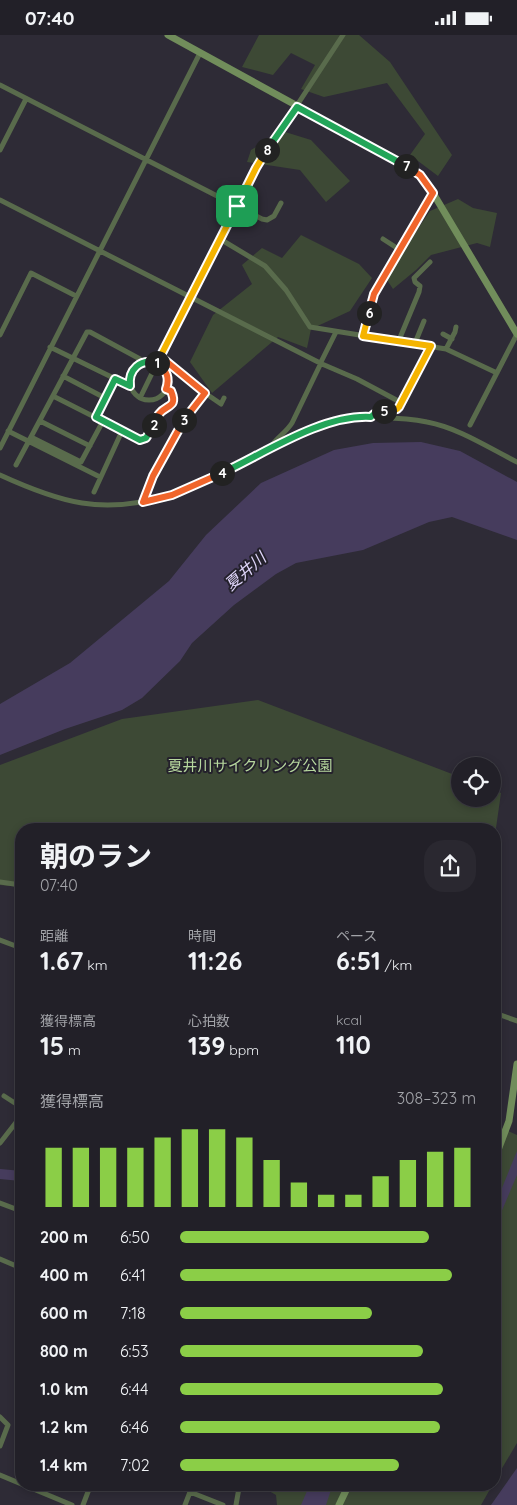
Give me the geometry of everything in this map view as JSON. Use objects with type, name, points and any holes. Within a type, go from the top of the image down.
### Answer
[{"type":"street","points":[[168,35],[407,166],[420,175],[433,193],[516,331],[470,425]]},
{"type":"street","points":[[140,398],[256,168],[343,35]]},
{"type":"street","points":[[0,447],[200,53]]},
{"type":"street","points":[[0,85],[267,220],[274,216],[281,203]]},
{"type":"street","points":[[0,150],[26,99]]},
{"type":"street","points":[[363,336],[374,294],[433,193]]},
{"type":"street","points":[[0,200],[402,403]]},
{"type":"street","points":[[220,239],[265,266],[286,290],[310,327],[446,349],[497,373]]},
{"type":"street","points":[[383,239],[400,250]]},
{"type":"street","points":[[398,340],[419,292],[420,286],[414,278],[430,263]]},
{"type":"street","points":[[0,335],[31,273],[76,296]]},
{"type":"street","points":[[414,343],[424,321]]},
{"type":"street","points":[[446,349],[456,327]]},
{"type":"street","points":[[16,465],[88,331],[140,359],[142,363]]},
{"type":"street","points":[[267,451],[273,442],[290,427],[336,332]]},
{"type":"street","points":[[443,334],[452,339]]},
{"type":"street","points":[[371,417],[374,414],[397,409],[402,403],[431,346]]},
{"type":"street","points":[[50,347],[130,386]]},
{"type":"street","points":[[161,357],[205,393],[221,403],[224,398]]},
{"type":"street","points":[[152,361],[157,363],[167,374],[168,382],[166,389],[158,398],[146,400],[140,398],[132,391],[130,375],[137,365],[152,361]]},
{"type":"street","points":[[63,376],[105,398]]},
{"type":"street","points":[[96,417],[115,379]]},
{"type":"street","points":[[53,396],[136,438],[144,440],[152,430],[158,414],[172,403],[173,396],[171,391],[166,389]]},
{"type":"street","points":[[143,502],[153,476],[165,453],[187,415],[205,393]]},
{"type":"street","points":[[0,475],[55,496],[82,503],[118,505],[143,502],[172,495],[201,483],[309,430],[335,422],[362,417],[429,422],[464,436],[517,462]]},
{"type":"street","points":[[40,421],[90,446]]},
{"type":"street","points":[[8,431],[30,439],[81,463],[103,421]]},
{"type":"street","points":[[94,492],[122,431]]},
{"type":"street","points":[[30,439],[100,477]]},
{"type":"street","points":[[0,883],[15,884]]},
{"type":"street","points":[[0,940],[15,946]]},
{"type":"street","points":[[501,1015],[517,1021]]},
{"type":"street","points":[[501,1142],[509,1121],[517,1064]]},
{"type":"street","points":[[4,1096],[15,1103]]},
{"type":"street","points":[[0,1143],[15,1124]]},
{"type":"street","points":[[0,1203],[15,1209]]},
{"type":"street","points":[[0,1259],[15,1265]]},
{"type":"street","points":[[0,1417],[8,1425],[0,1446]]},
{"type":"street","points":[[0,1475],[15,1481]]},
{"type":"street","points":[[38,1491],[72,1505]]},
{"type":"street","points":[[83,1505],[88,1491]]},
{"type":"street","points":[[236,1505],[238,1491]]},
{"type":"street","points":[[339,1505],[346,1491]]},
{"type":"street","points":[[185,1505],[190,1492],[222,1505]]},
{"type":"green space","points":[[259,35],[359,35],[390,62],[452,155],[438,176],[410,155],[425,134],[387,83],[324,97],[301,89],[315,65],[291,53],[273,75],[242,67]]},
{"type":"green space","points":[[282,131],[311,140],[350,181],[326,202],[300,170],[247,162],[251,150]]},
{"type":"green space","points":[[458,199],[473,208],[497,213],[490,247],[477,243],[431,255],[393,289],[385,277],[430,211]]},
{"type":"green space","points":[[301,235],[359,264],[372,278],[350,311],[311,329],[307,348],[278,337],[212,393],[190,362],[213,315],[252,284],[242,265],[262,248],[282,258]]},
{"type":"green space","name":"夏井川サイクリング公園","points":[[258,700],[451,774],[451,807],[499,807],[497,823],[15,823],[15,886],[0,885],[0,765],[122,719]]},
{"type":"green space","points":[[501,1128],[517,1135],[517,1443],[501,1470]]},
{"type":"green space","points":[[269,1491],[489,1491],[481,1505],[277,1505],[276,1495]]},
{"type":"water","name":"夏井川","points":[[421,442],[460,451],[517,482],[517,540],[452,517],[429,522],[363,550],[296,563],[276,574],[234,605],[192,643],[180,661],[142,698],[122,710],[65,729],[0,755],[0,704],[70,663],[169,581],[206,535],[261,483],[334,450],[373,443]]},
{"type":"water","points":[[517,1151],[517,1175],[501,1213],[501,1190]]},
{"type":"water","points":[[517,1468],[517,1505],[491,1505]]},
{"type":"water","points":[[307,1491],[331,1491],[326,1505],[301,1505]]},
{"type":"waterway","points":[[0,1174],[15,1175]]},
{"type":"route","points":[[237,206],[157,363],[147,361],[137,365],[130,375],[130,386],[115,379],[96,417],[140,440],[144,440],[152,430],[158,414],[169,407],[174,399],[171,391],[166,389],[168,382],[167,374],[157,363],[161,357],[205,393],[187,415],[165,453],[153,476],[143,502],[172,495],[201,483],[309,430],[335,422],[371,417],[374,414],[397,409],[402,403],[431,346],[363,336],[374,294],[433,193],[420,175],[407,166],[297,107],[265,153],[237,206]]}]
